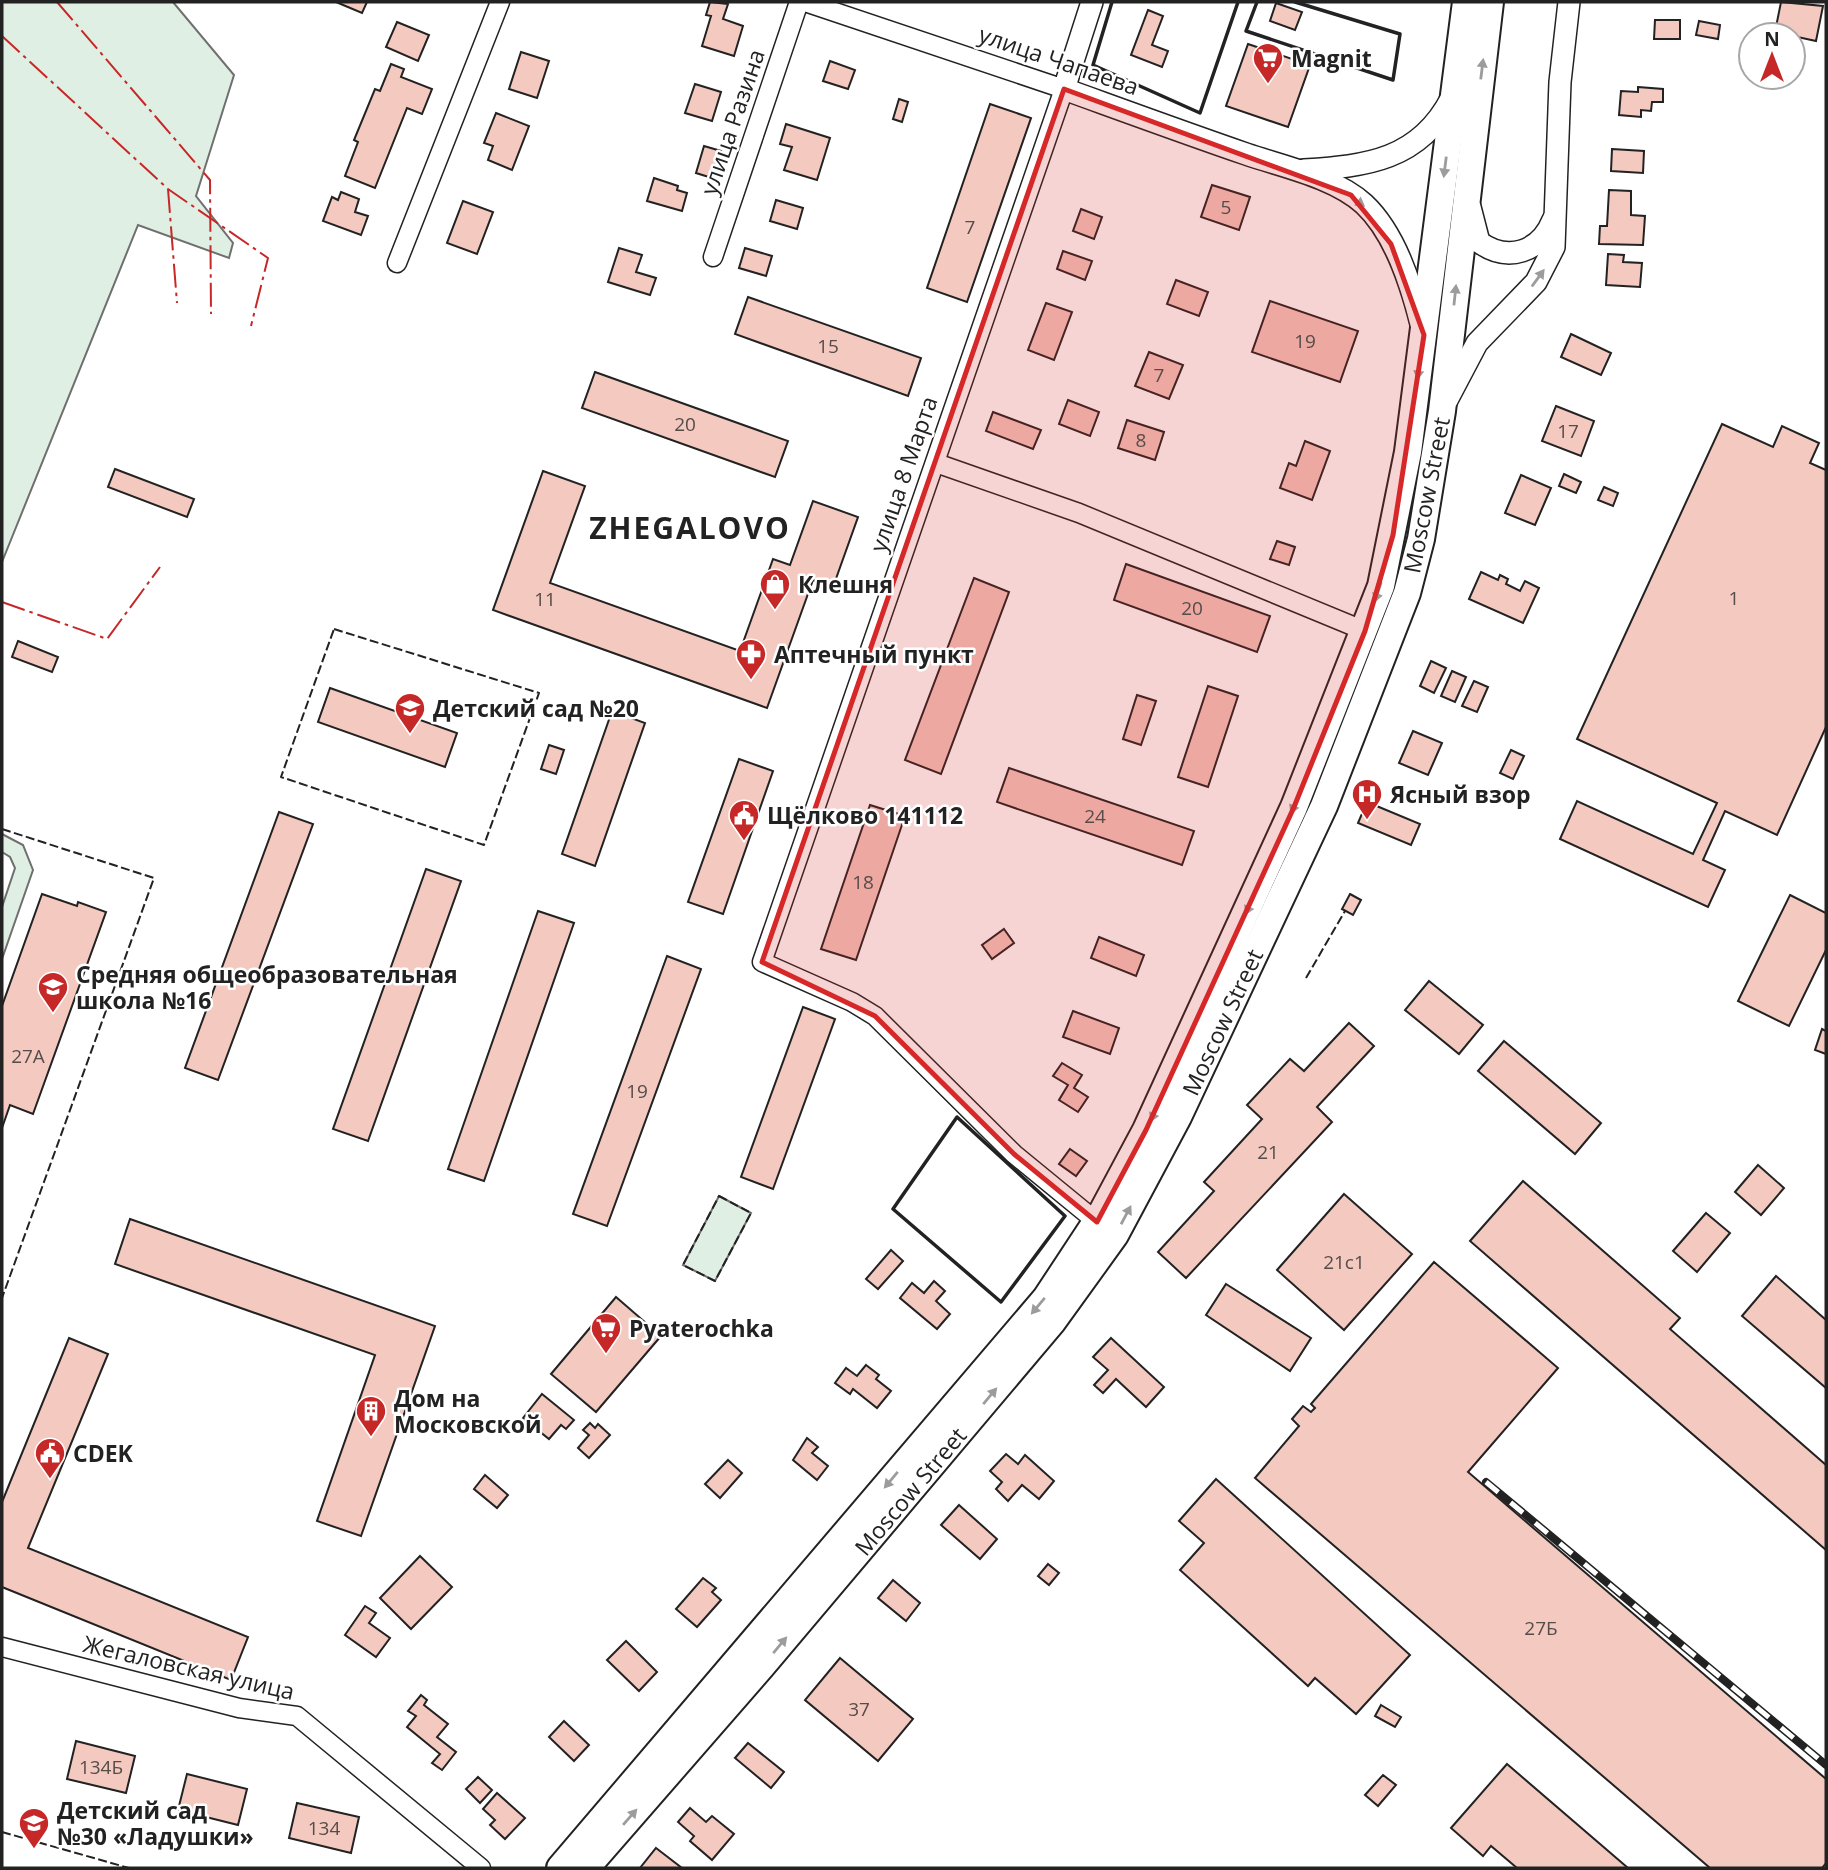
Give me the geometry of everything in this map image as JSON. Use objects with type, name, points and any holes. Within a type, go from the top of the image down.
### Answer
[{"type":"main road","name":"Moscow Street","points":[[559,1868],[1046,1298],[1097,1222],[1146,1130],[1294,807],[1365,631],[1393,534],[1424,335],[1466,2]]},
{"type":"main road","name":"Moscow Street","points":[[586,1868],[762,1666],[1045,1331],[1115,1235],[1178,1117],[1343,763],[1406,593],[1421,539],[1442,411],[1490,2]]},
{"type":"street","points":[[397,264],[500,2]]},
{"type":"street","name":"улица Разина","points":[[713,257],[799,2]]},
{"type":"street","name":"улица Чапаева","points":[[805,2],[1064,89],[1295,171],[1351,195],[1379,222],[1414,295],[1424,335]]},
{"type":"street","name":"улица 8 Марта","points":[[1092,2],[936,463],[762,962],[852,1002],[875,1016],[1014,1154],[1097,1222]]},
{"type":"street","points":[[1442,411],[1477,343],[1544,270],[1554,247],[1560,82],[1569,2]]},
{"type":"street","points":[[1295,171],[1370,164],[1403,150],[1427,134],[1442,117],[1455,92]]},
{"type":"street","points":[[1467,190],[1473,230],[1479,242],[1500,252],[1518,253],[1540,242],[1557,208]]},
{"type":"street","points":[[936,463],[1079,513],[1365,631]]},
{"type":"street","name":"Жегаловская улица","points":[[2,1647],[239,1708],[297,1716],[481,1868]]},
{"type":"highlighted area","points":[[1064,89],[1351,195],[1391,244],[1424,335],[1393,535],[1365,631],[1294,807],[1146,1130],[1097,1222],[1014,1154],[875,1016],[762,962]]},
{"type":"green space","points":[[2,2],[173,2],[234,75],[196,196],[233,243],[229,258],[138,225],[2,562]]},
{"type":"green space","points":[[2,834],[23,845],[33,870],[2,959],[2,907],[15,868],[10,857],[2,852]]},
{"type":"green space","points":[[719,1196],[751,1213],[715,1281],[683,1265]]},
{"type":"building","points":[[336,2],[367,2],[362,13]]},
{"type":"building","points":[[710,2],[728,4],[723,19],[743,26],[734,56],[702,46],[711,16],[706,15]]},
{"type":"building","points":[[1781,2],[1823,6],[1816,41],[1807,39],[1807,21],[1777,21]]},
{"type":"building","points":[[1276,3],[1302,12],[1295,30],[1270,21]]},
{"type":"building","points":[[1148,10],[1163,16],[1152,45],[1168,51],[1162,67],[1131,55]]},
{"type":"building","points":[[1655,20],[1680,20],[1680,39],[1654,39]]},
{"type":"building","points":[[1699,21],[1720,25],[1718,39],[1696,35]]},
{"type":"building","points":[[397,22],[429,35],[418,61],[386,47]]},
{"type":"building","name":"Magnit","points":[[1248,44],[1310,65],[1288,127],[1226,106]]},
{"type":"building","points":[[521,52],[549,61],[537,98],[509,89]]},
{"type":"building","points":[[830,61],[855,70],[848,89],[823,81]]},
{"type":"building","points":[[391,64],[404,69],[401,77],[432,89],[422,114],[407,108],[375,188],[345,176],[358,142],[354,140],[375,89],[380,91]]},
{"type":"building","points":[[695,84],[721,92],[712,121],[685,113]]},
{"type":"building","points":[[1638,87],[1663,89],[1663,102],[1652,102],[1651,111],[1641,110],[1641,117],[1619,115],[1621,91],[1638,92]]},
{"type":"building","points":[[899,99],[908,102],[902,122],[893,119]]},
{"type":"building","points":[[990,104],[1031,118],[967,302],[927,288]]},
{"type":"building","points":[[496,113],[529,126],[512,170],[488,160],[493,146],[484,143]]},
{"type":"building","points":[[786,124],[830,138],[817,180],[784,170],[792,147],[780,144]]},
{"type":"building","points":[[704,146],[721,151],[712,178],[696,173]]},
{"type":"building","points":[[1612,149],[1644,151],[1643,173],[1611,171]]},
{"type":"building","points":[[654,178],[678,186],[677,190],[687,193],[682,211],[647,201]]},
{"type":"building","points":[[1212,185],[1250,197],[1239,230],[1201,217]]},
{"type":"building","points":[[1609,190],[1631,191],[1631,215],[1645,216],[1643,245],[1599,244],[1600,226],[1607,226]]},
{"type":"building","points":[[341,192],[359,199],[355,212],[368,216],[361,235],[323,221],[332,197],[338,200]]},
{"type":"building","points":[[776,200],[803,208],[797,229],[770,221]]},
{"type":"building","points":[[463,201],[493,212],[477,254],[447,243]]},
{"type":"building","points":[[1081,209],[1102,217],[1094,239],[1073,231]]},
{"type":"building","points":[[619,248],[642,255],[636,272],[656,278],[650,295],[608,282]]},
{"type":"building","points":[[745,248],[772,256],[766,276],[739,268]]},
{"type":"building","points":[[1063,251],[1092,261],[1085,280],[1057,269]]},
{"type":"building","points":[[1608,254],[1624,255],[1623,262],[1642,263],[1640,287],[1606,285]]},
{"type":"building","points":[[1176,280],[1208,292],[1199,316],[1167,304]]},
{"type":"building","points":[[748,297],[921,358],[908,396],[735,334]]},
{"type":"building","points":[[1270,301],[1358,331],[1340,382],[1252,352]]},
{"type":"building","points":[[1046,303],[1072,312],[1054,360],[1028,350]]},
{"type":"building","points":[[1571,334],[1611,353],[1601,375],[1561,357]]},
{"type":"building","points":[[1149,352],[1183,365],[1169,399],[1135,386]]},
{"type":"building","points":[[595,372],[788,441],[775,477],[582,408]]},
{"type":"building","points":[[1068,400],[1099,412],[1090,436],[1059,424]]},
{"type":"building","points":[[1556,406],[1594,421],[1581,456],[1542,441]]},
{"type":"building","points":[[993,412],[1041,430],[1033,449],[986,431]]},
{"type":"building","points":[[1127,420],[1164,432],[1155,460],[1118,448]]},
{"type":"building","points":[[1722,424],[1773,447],[1782,426],[1819,443],[1810,463],[1826,470],[1826,727],[1777,835],[1725,811],[1703,860],[1725,870],[1708,907],[1560,839],[1577,801],[1693,854],[1717,803],[1577,739]]},
{"type":"building","points":[[1305,441],[1330,451],[1312,500],[1280,488],[1289,463],[1296,466]]},
{"type":"building","points":[[115,469],[194,499],[187,517],[108,487]]},
{"type":"building","points":[[543,471],[585,486],[550,583],[740,651],[773,559],[790,565],[813,501],[858,517],[833,587],[813,580],[767,708],[493,610]]},
{"type":"building","points":[[1564,474],[1581,482],[1576,493],[1559,486]]},
{"type":"building","points":[[1521,475],[1551,488],[1535,525],[1505,513]]},
{"type":"building","points":[[1604,487],[1618,493],[1613,506],[1598,500]]},
{"type":"building","points":[[1277,541],[1295,547],[1289,565],[1270,559]]},
{"type":"building","points":[[1126,564],[1270,616],[1257,652],[1114,600]]},
{"type":"building","points":[[1481,572],[1498,580],[1500,575],[1508,579],[1506,584],[1520,591],[1525,581],[1539,588],[1523,623],[1469,599]]},
{"type":"building","points":[[974,578],[1009,592],[941,774],[905,760]]},
{"type":"building","points":[[18,641],[58,657],[52,672],[12,657]]},
{"type":"building","points":[[1431,661],[1446,668],[1434,693],[1420,686]]},
{"type":"building","points":[[1452,671],[1466,677],[1455,702],[1441,696]]},
{"type":"building","points":[[1474,681],[1488,687],[1477,712],[1462,706]]},
{"type":"building","points":[[1208,686],[1238,696],[1208,787],[1178,777]]},
{"type":"building","points":[[330,688],[457,733],[445,767],[318,722]]},
{"type":"building","points":[[1137,695],[1156,701],[1141,745],[1123,739]]},
{"type":"building","points":[[612,711],[645,723],[595,866],[562,854]]},
{"type":"building","points":[[1413,731],[1442,743],[1428,775],[1399,763]]},
{"type":"building","points":[[549,745],[564,750],[556,774],[541,769]]},
{"type":"building","points":[[1511,750],[1524,756],[1513,779],[1500,773]]},
{"type":"building","points":[[739,759],[773,771],[723,914],[688,902]]},
{"type":"building","points":[[1009,768],[1194,831],[1182,865],[997,802]]},
{"type":"building","points":[[1367,802],[1420,824],[1411,845],[1358,823]]},
{"type":"building","points":[[870,805],[905,816],[856,960],[821,949]]},
{"type":"building","points":[[279,812],[313,824],[218,1080],[185,1068]]},
{"type":"building","points":[[426,869],[461,881],[368,1141],[333,1129]]},
{"type":"building","points":[[42,894],[106,912],[33,1114],[10,1105],[2,1128],[2,1006]]},
{"type":"building","points":[[1350,894],[1361,900],[1353,915],[1342,909]]},
{"type":"building","points":[[1790,895],[1826,913],[1826,950],[1789,1026],[1738,1001]]},
{"type":"building","points":[[538,911],[574,923],[484,1181],[448,1169]]},
{"type":"building","points":[[1004,929],[1014,943],[992,959],[982,945]]},
{"type":"building","points":[[1099,937],[1144,955],[1136,976],[1091,958]]},
{"type":"building","points":[[667,956],[701,969],[607,1226],[573,1214]]},
{"type":"building","points":[[1429,981],[1483,1025],[1459,1054],[1405,1010]]},
{"type":"building","points":[[803,1007],[835,1019],[773,1189],[741,1177]]},
{"type":"building","points":[[1073,1011],[1119,1028],[1110,1054],[1063,1037]]},
{"type":"building","points":[[1349,1023],[1374,1046],[1317,1107],[1332,1122],[1186,1278],[1158,1252],[1214,1191],[1204,1182],[1262,1119],[1247,1105],[1290,1059],[1304,1071]]},
{"type":"building","points":[[1822,1029],[1826,1031],[1826,1054],[1815,1050]]},
{"type":"building","points":[[1504,1041],[1601,1123],[1575,1154],[1478,1071]]},
{"type":"building","points":[[1062,1063],[1082,1075],[1074,1088],[1088,1097],[1078,1112],[1059,1100],[1068,1085],[1053,1076]]},
{"type":"building","points":[[1070,1149],[1087,1161],[1076,1176],[1059,1164]]},
{"type":"building","points":[[1758,1165],[1784,1188],[1761,1215],[1735,1192]]},
{"type":"building","points":[[1523,1181],[1680,1318],[1670,1329],[1826,1465],[1826,1550],[1470,1241]]},
{"type":"building","points":[[1344,1194],[1412,1254],[1344,1330],[1277,1270]]},
{"type":"building","points":[[1706,1213],[1730,1233],[1697,1272],[1673,1251]]},
{"type":"building","name":"Дом на Московской","points":[[130,1219],[435,1326],[361,1536],[317,1521],[375,1355],[115,1264]]},
{"type":"building","points":[[891,1250],[903,1261],[878,1289],[866,1279]]},
{"type":"building","points":[[1434,1262],[1558,1368],[1468,1472],[1826,1779],[1826,1863],[1822,1868],[1710,1868],[1255,1478],[1299,1426],[1292,1419],[1303,1406],[1311,1412],[1315,1408],[1311,1404]]},
{"type":"building","points":[[1776,1276],[1826,1320],[1826,1388],[1742,1316]]},
{"type":"building","points":[[934,1281],[945,1291],[936,1301],[950,1314],[937,1329],[900,1298],[912,1283],[924,1293]]},
{"type":"building","points":[[1226,1284],[1311,1338],[1290,1371],[1206,1315]]},
{"type":"building","name":"Pyaterochka","points":[[616,1297],[661,1336],[596,1412],[551,1374]]},
{"type":"building","points":[[69,1338],[108,1354],[28,1548],[248,1637],[231,1680],[2,1587],[2,1502]]},
{"type":"building","points":[[1111,1338],[1164,1387],[1146,1407],[1116,1379],[1103,1393],[1094,1385],[1108,1370],[1093,1357]]},
{"type":"building","points":[[866,1365],[879,1375],[876,1379],[891,1391],[877,1408],[853,1389],[850,1394],[835,1383],[846,1368],[857,1376]]},
{"type":"building","points":[[542,1394],[574,1420],[566,1429],[561,1425],[549,1439],[523,1418]]},
{"type":"building","points":[[590,1423],[595,1428],[598,1424],[610,1435],[589,1458],[578,1448],[589,1435],[583,1430]]},
{"type":"building","points":[[807,1438],[818,1447],[812,1453],[828,1466],[817,1480],[793,1460]]},
{"type":"building","points":[[1006,1454],[1018,1464],[1025,1455],[1054,1481],[1039,1499],[1022,1485],[1008,1501],[996,1489],[1002,1482],[990,1471]]},
{"type":"building","points":[[728,1460],[742,1473],[720,1498],[705,1484]]},
{"type":"building","points":[[485,1475],[508,1495],[497,1508],[474,1489]]},
{"type":"building","points":[[1216,1479],[1410,1655],[1356,1714],[1315,1678],[1308,1686],[1180,1570],[1204,1543],[1179,1521]]},
{"type":"building","points":[[959,1505],[997,1539],[980,1559],[941,1525]]},
{"type":"building","points":[[420,1556],[452,1587],[411,1629],[380,1598]]},
{"type":"building","points":[[1048,1564],[1059,1573],[1049,1585],[1038,1576]]},
{"type":"building","points":[[703,1578],[716,1588],[712,1592],[721,1600],[697,1627],[676,1609]]},
{"type":"building","points":[[893,1580],[920,1603],[906,1621],[878,1598]]},
{"type":"building","points":[[365,1606],[376,1613],[369,1623],[390,1638],[376,1657],[345,1635]]},
{"type":"building","points":[[626,1641],[657,1672],[639,1691],[607,1660]]},
{"type":"building","points":[[840,1658],[913,1719],[878,1761],[805,1700]]},
{"type":"building","points":[[421,1695],[427,1700],[424,1705],[448,1724],[437,1737],[456,1752],[442,1770],[432,1763],[440,1754],[407,1727],[416,1716],[408,1711]]},
{"type":"building","points":[[1381,1705],[1401,1717],[1395,1727],[1375,1716]]},
{"type":"building","points":[[564,1721],[589,1745],[574,1761],[549,1737]]},
{"type":"building","points":[[76,1741],[135,1756],[126,1793],[67,1779]]},
{"type":"building","points":[[748,1743],[784,1772],[771,1788],[735,1758]]},
{"type":"building","points":[[1507,1764],[1628,1868],[1517,1868],[1491,1846],[1483,1856],[1451,1828]]},
{"type":"building","points":[[187,1774],[247,1789],[238,1825],[178,1810]]},
{"type":"building","points":[[1383,1775],[1396,1785],[1378,1806],[1365,1795]]},
{"type":"building","points":[[478,1777],[492,1790],[480,1803],[466,1789]]},
{"type":"building","points":[[497,1793],[525,1818],[505,1839],[490,1825],[495,1820],[483,1809]]},
{"type":"building","points":[[297,1803],[359,1817],[351,1853],[289,1838]]},
{"type":"building","points":[[690,1808],[706,1822],[712,1816],[734,1834],[712,1860],[690,1841],[694,1836],[678,1822]]},
{"type":"building","points":[[656,1848],[682,1868],[640,1868]]},
{"type":"railway","points":[[1486,1482],[1826,1765]]},
{"type":"fence","points":[[334,629],[539,693],[484,845],[281,777],[334,629]]},
{"type":"fence","points":[[2,829],[154,878],[2,1298]]},
{"type":"fence","points":[[1306,978],[1345,911]]},
{"type":"fence","points":[[719,1196],[751,1213],[715,1281],[683,1265],[719,1196]]},
{"type":"fence","points":[[2,1832],[129,1868]]},
{"type":"wall","points":[[1112,2],[1093,65],[1200,113],[1238,2]]},
{"type":"wall","points":[[1257,2],[1246,31],[1393,80],[1400,34],[1295,2]]},
{"type":"wall","points":[[957,1117],[1065,1216],[1001,1302],[893,1209],[957,1117]]},
{"type":"power","points":[[57,2],[210,180],[211,314]]},
{"type":"power","points":[[2,36],[168,189],[268,258],[251,326]]},
{"type":"power","points":[[168,189],[177,303]]},
{"type":"power","points":[[2,602],[107,639],[160,567]]},
{"type":"place","name":"Magnit","points":[[1268,85]]},
{"type":"place","name":"Клешня","points":[[775,611]]},
{"type":"place","name":"Аптечный пункт","points":[[751,681]]},
{"type":"place","name":"Детский сад №20","points":[[410,735]]},
{"type":"place","name":"Ясный взор","points":[[1367,821]]},
{"type":"place","name":"Щёлково 141112","points":[[744,842]]},
{"type":"place","name":"Средняя общеобразовательная школа №16","points":[[53,1014]]},
{"type":"place","name":"Pyaterochka","points":[[606,1355]]},
{"type":"place","name":"Дом на Московской","points":[[371,1438]]},
{"type":"place","name":"CDEK","points":[[50,1480]]},
{"type":"place","name":"Детский сад №30 «Ладушки»","points":[[34,1850]]},
{"type":"district","name":"ZHEGALOVO","points":[[690,527]]}]
